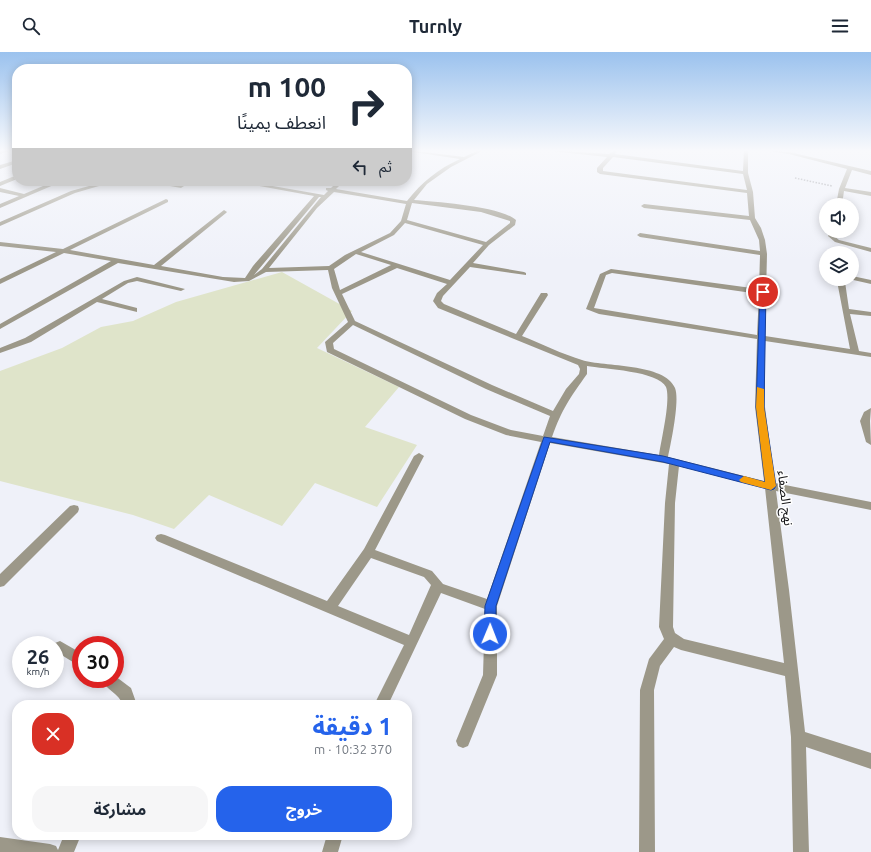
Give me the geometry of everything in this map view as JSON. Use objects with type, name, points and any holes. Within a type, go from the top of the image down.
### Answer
[{"type":"street","points":[[0,206],[45,187]]},
{"type":"street","points":[[0,224],[73,192],[94,187]]},
{"type":"street","points":[[271,187],[321,196]]},
{"type":"street","points":[[247,280],[255,267],[321,196],[335,187]]},
{"type":"street","points":[[264,270],[331,268],[356,252],[392,234],[404,222],[409,202],[421,187]]},
{"type":"street","points":[[715,187],[750,192]]},
{"type":"street","name":"نهج الصفاء","points":[[749,187],[752,218],[758,228],[764,254],[760,336],[760,407],[771,486],[798,737],[801,852]]},
{"type":"street","points":[[1,245],[63,251],[157,266],[223,279],[247,280],[255,278],[264,270],[325,189],[496,214],[511,218],[513,220],[512,224],[488,244],[470,265],[440,295],[438,301],[441,306],[581,363],[644,372],[658,376],[666,381],[671,388],[668,460],[670,503],[666,627],[672,639],[681,644],[791,671]]},
{"type":"street","points":[[840,198],[842,189],[871,194]]},
{"type":"street","points":[[0,190],[25,196]]},
{"type":"street","points":[[0,282],[166,201]]},
{"type":"street","points":[[644,206],[752,218]]},
{"type":"street","points":[[157,266],[224,212]]},
{"type":"street","points":[[404,222],[488,244]]},
{"type":"street","points":[[640,235],[764,254]]},
{"type":"street","points":[[833,238],[837,241],[871,250]]},
{"type":"street","points":[[356,252],[452,283]]},
{"type":"street","points":[[0,327],[118,260]]},
{"type":"street","points":[[339,293],[397,265]]},
{"type":"street","points":[[470,265],[524,274]]},
{"type":"street","points":[[331,268],[330,275],[352,322],[476,381],[555,415]]},
{"type":"street","points":[[763,292],[611,272],[603,274],[590,306],[592,310],[599,312],[760,336],[871,355]]},
{"type":"street","points":[[859,279],[871,282]]},
{"type":"street","points":[[0,351],[23,343],[126,282],[137,280],[181,289]]},
{"type":"street","points":[[840,286],[847,311],[855,352]]},
{"type":"street","points":[[518,337],[544,295]]},
{"type":"street","points":[[96,300],[134,310]]},
{"type":"street","points":[[847,311],[871,314]]},
{"type":"street","points":[[352,322],[329,342],[330,350],[490,426],[508,433],[668,460],[771,486],[871,506]]},
{"type":"street","points":[[463,741],[490,675],[491,606],[555,415],[569,391],[584,374],[584,369],[581,363]]},
{"type":"street","points":[[871,411],[866,413],[864,418],[871,442]]},
{"type":"street","points":[[330,608],[368,552],[419,456]]},
{"type":"street","points":[[0,582],[74,509]]},
{"type":"street","points":[[161,538],[412,642]]},
{"type":"street","points":[[368,552],[428,574],[437,583],[438,587],[491,606]]},
{"type":"street","points":[[383,700],[438,587]]},
{"type":"street","points":[[647,852],[647,690],[654,663],[672,639]]},
{"type":"street","points":[[120,688],[126,693],[128,700]]},
{"type":"street","points":[[798,737],[871,761]]},
{"type":"street","points":[[65,852],[71,840]]},
{"type":"street","points":[[330,852],[334,840]]},
{"type":"street","points":[[0,845],[50,852]]},
{"type":"path","points":[[835,187],[842,189]]},
{"type":"green space","points":[[282,272],[352,311],[317,348],[399,387],[365,427],[417,445],[377,507],[315,483],[282,526],[209,495],[174,529],[133,515],[0,481],[0,371],[62,348],[101,327],[133,321],[176,302]]},
{"type":"slow traffic","points":[[744,480],[771,486],[760,407],[760,389]]},
{"type":"route","points":[[490,634],[491,606],[547,439],[663,459],[771,486],[760,407],[760,336],[763,292]]}]
